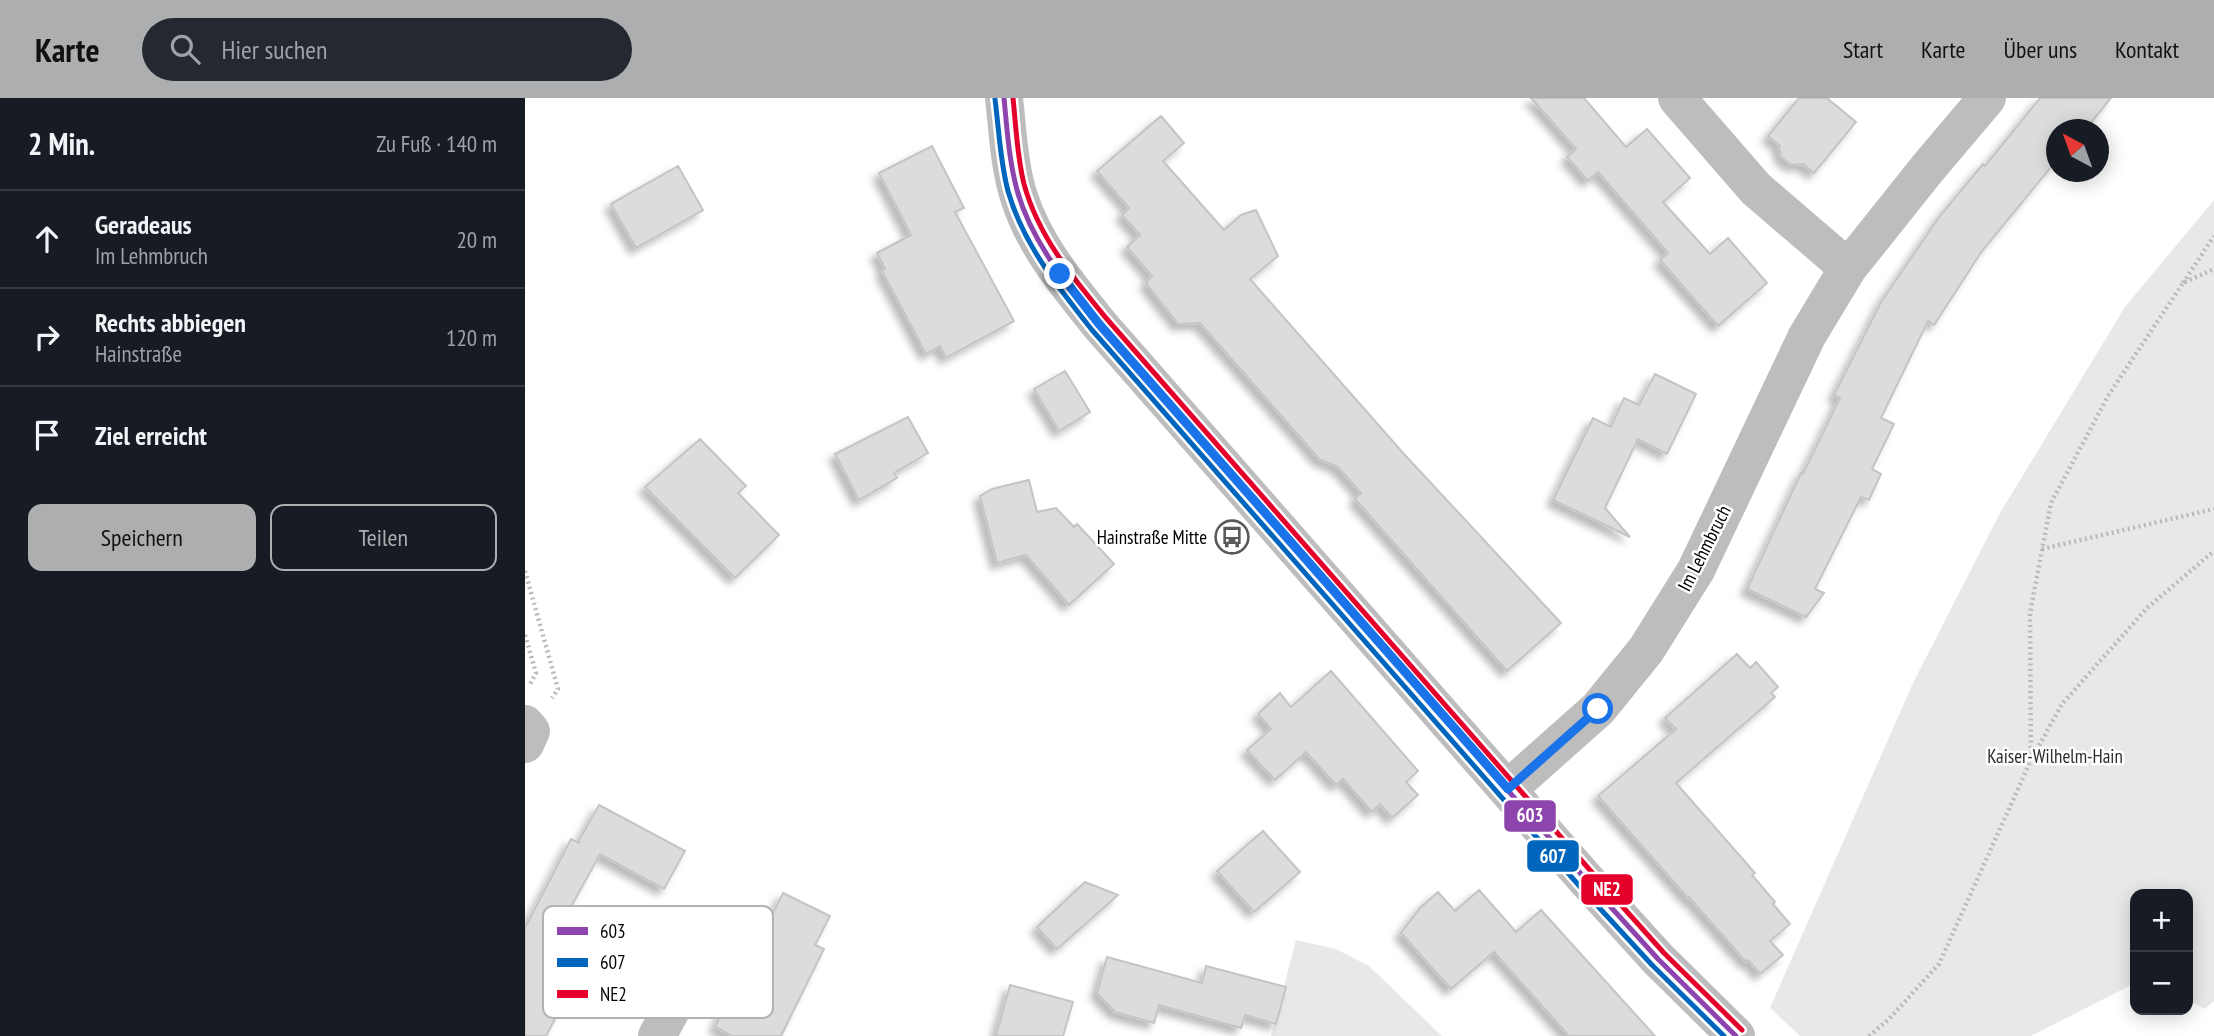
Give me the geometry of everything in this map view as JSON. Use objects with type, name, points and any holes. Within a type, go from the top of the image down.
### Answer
[{"type":"street","points":[[1004,98],[1010,160],[1020,199],[1043,250],[1099,324],[1649,950],[1736,1036]]},
{"type":"street","points":[[1677,98],[1756,189],[1847,268]]},
{"type":"street","name":"Im Lehmbruch","points":[[1508,789],[1598,709],[1646,650],[1696,570],[1807,335],[1847,268],[1987,98]]},
{"type":"street","points":[[525,724],[531,731],[525,744]]},
{"type":"street","points":[[657,1036],[667,1018]]},
{"type":"path","points":[[2031,760],[2030,613],[2051,503],[2108,396],[2214,236]]},
{"type":"path","points":[[2183,283],[2214,269]]},
{"type":"path","points":[[2042,549],[2214,509]]},
{"type":"path","points":[[1869,1036],[1889,1019],[1939,964],[2031,760],[2062,704],[2147,608],[2214,551]]},
{"type":"path","points":[[525,571],[558,690]]},
{"type":"path","points":[[525,635],[536,673],[525,693]]},
{"type":"green space","name":"Kaiser-Wilhelm-Hain","points":[[2214,200],[2214,1001],[2205,1009],[2193,1003],[2193,889],[2130,889],[2130,986],[2031,1036],[1800,1036],[1770,1008],[1913,683],[2000,513],[2125,307]]},
{"type":"green space","points":[[1296,940],[1336,949],[1369,966],[1442,1036],[1271,1036]]},
{"type":"building","points":[[1531,98],[1584,98],[1626,147],[1647,129],[1690,178],[1663,202],[1710,254],[1728,238],[1767,283],[1718,326],[1660,260],[1668,253],[1598,172],[1588,181],[1567,157],[1576,149]]},
{"type":"building","points":[[1799,98],[1827,98],[1856,122],[1814,173],[1803,164],[1791,165],[1781,157],[1779,145],[1768,136]]},
{"type":"building","points":[[2040,98],[2111,98],[2094,119],[2046,119],[2046,173],[1982,251],[1934,325],[1928,321],[1881,418],[1894,424],[1872,469],[1881,474],[1869,500],[1861,497],[1815,589],[1824,593],[1806,617],[1747,589],[1801,473],[1803,474],[1840,398],[1834,395],[1881,302],[1939,217],[1983,164],[1985,166]]},
{"type":"building","points":[[1161,116],[1184,143],[1163,161],[1224,230],[1241,215],[1256,210],[1278,256],[1250,279],[1404,454],[1561,623],[1507,671],[1355,499],[1361,493],[1338,467],[1319,459],[1200,323],[1178,324],[1146,283],[1152,276],[1127,247],[1140,235],[1122,215],[1129,208],[1097,171]]},
{"type":"building","points":[[932,146],[964,208],[955,212],[1014,321],[946,358],[940,346],[926,354],[882,271],[885,269],[877,253],[911,235],[879,173]]},
{"type":"building","points":[[678,166],[703,210],[636,248],[611,204]]},
{"type":"building","points":[[1065,371],[1090,412],[1059,431],[1034,389]]},
{"type":"building","points":[[1655,374],[1696,394],[1667,454],[1638,439],[1605,508],[1630,537],[1553,500],[1593,418],[1611,427],[1624,398],[1639,405]]},
{"type":"building","points":[[908,417],[928,453],[894,473],[897,478],[859,500],[835,454]]},
{"type":"building","points":[[700,439],[746,486],[738,493],[779,535],[735,578],[645,487]]},
{"type":"building","points":[[1029,480],[1037,512],[1056,508],[1074,527],[1077,524],[1114,564],[1069,605],[1026,555],[997,563],[980,496],[992,489]]},
{"type":"building","points":[[1737,654],[1750,668],[1756,662],[1778,687],[1771,693],[1775,697],[1676,783],[1755,873],[1752,875],[1790,924],[1770,941],[1783,955],[1760,974],[1748,960],[1746,962],[1598,796],[1676,729],[1665,718]]},
{"type":"building","points":[[1331,671],[1418,771],[1406,782],[1418,795],[1392,818],[1380,804],[1372,812],[1343,779],[1336,785],[1306,752],[1275,780],[1247,750],[1271,729],[1258,714],[1280,693],[1291,707]]},
{"type":"building","points":[[599,805],[685,851],[664,889],[600,854],[572,905],[574,906],[543,906],[543,1018],[555,1018],[546,1036],[525,1036],[525,928],[571,839],[580,843],[578,842]]},
{"type":"building","points":[[1263,831],[1300,872],[1254,912],[1217,871]]},
{"type":"building","points":[[1085,882],[1118,895],[1057,949],[1037,927]]},
{"type":"building","points":[[1479,890],[1516,932],[1541,910],[1655,1036],[1569,1036],[1494,952],[1451,989],[1401,933],[1420,908],[1438,892],[1455,911]]},
{"type":"building","points":[[783,893],[830,916],[815,945],[824,949],[781,1036],[732,1036],[715,1027],[719,1018],[773,1018],[773,913]]},
{"type":"building","points":[[1107,957],[1202,983],[1206,966],[1286,987],[1276,1024],[1245,1015],[1241,1028],[1159,1005],[1154,1023],[1115,1012],[1097,993]]},
{"type":"building","points":[[1010,985],[1073,1002],[1063,1036],[996,1036]]},
{"type":"transit line","name":"603","points":[[1004,98],[1012,167],[1023,209],[1040,244],[1074,293],[1589,883],[1658,959],[1736,1036]]},
{"type":"transit line","name":"NE2","points":[[1013,98],[1020,163],[1030,203],[1047,239],[1081,288],[1596,877],[1664,953],[1742,1030]]},
{"type":"transit line","name":"607","points":[[995,99],[1003,168],[1015,210],[1032,247],[1079,314],[1582,889],[1652,965],[1724,1036]]},
{"type":"place","name":"Hainstraße Mitte","points":[[1232,537]]},
{"type":"route","points":[[1060,274],[1099,324],[1508,789],[1598,709]]}]
